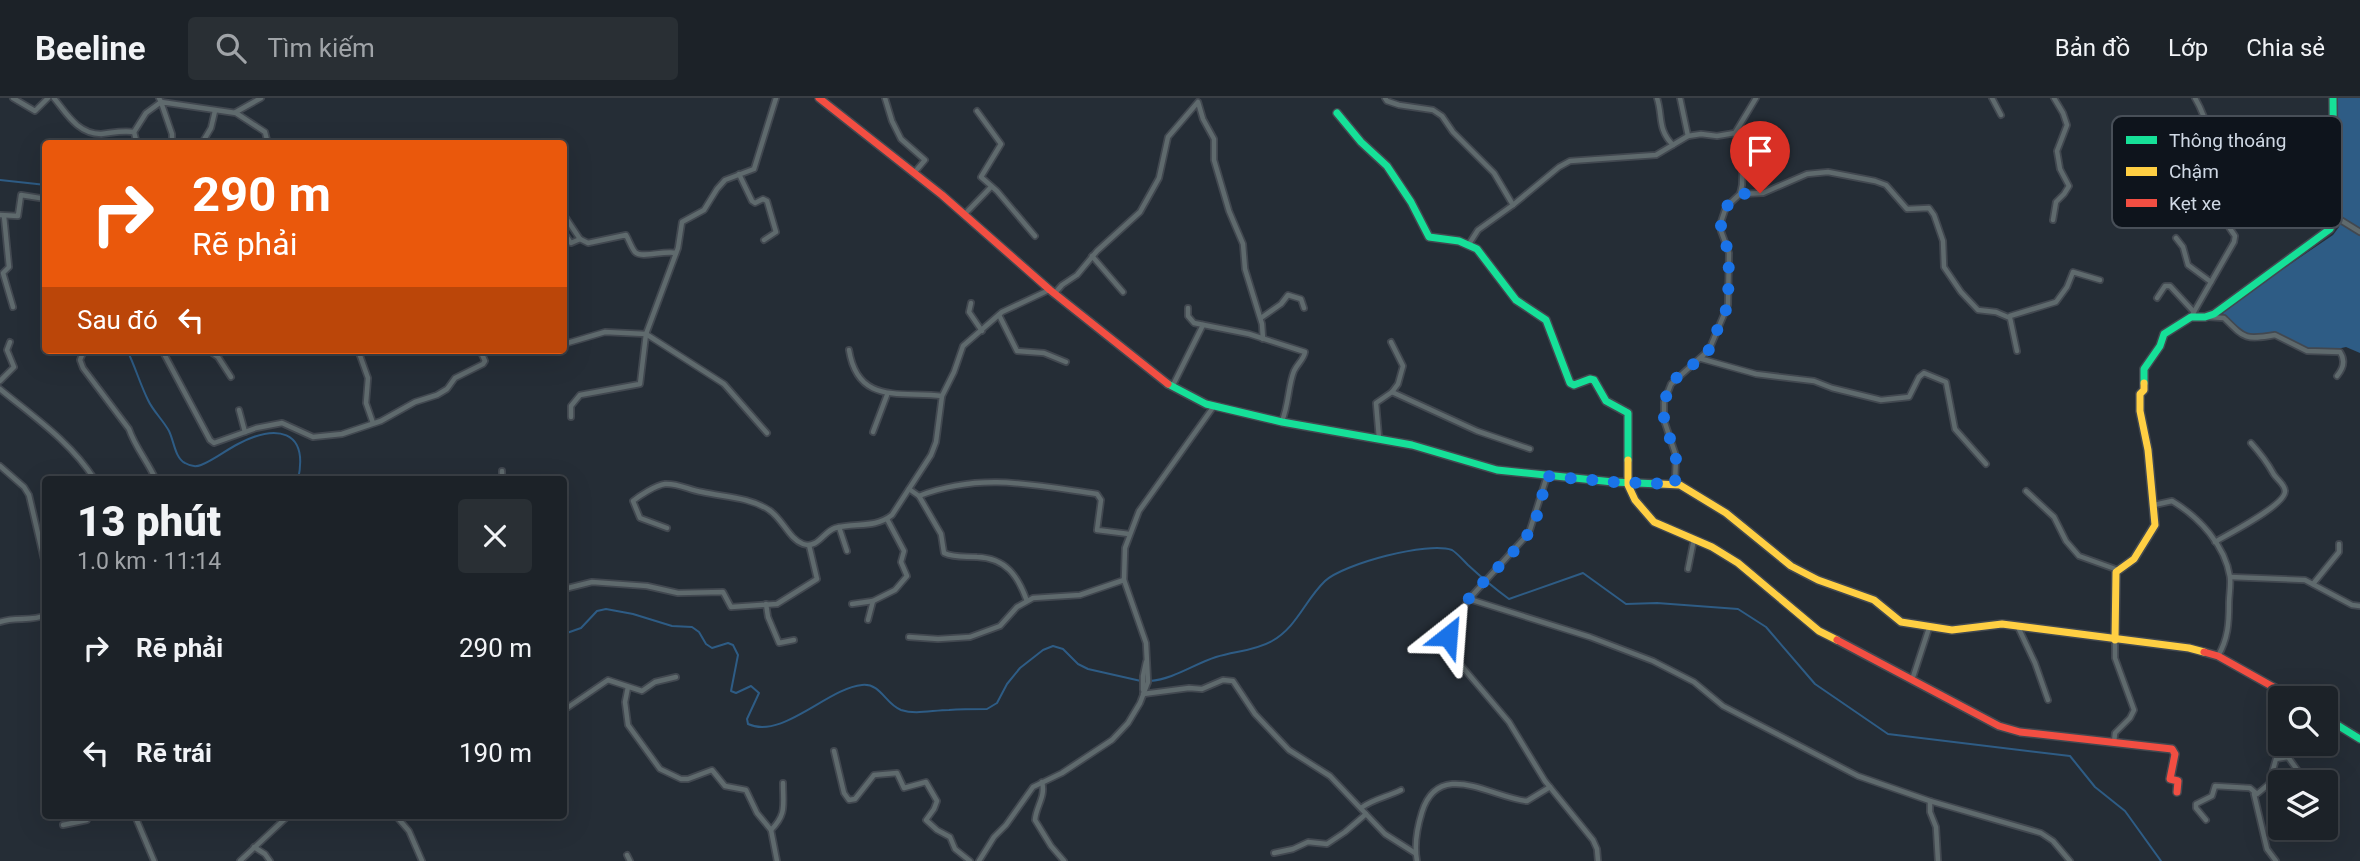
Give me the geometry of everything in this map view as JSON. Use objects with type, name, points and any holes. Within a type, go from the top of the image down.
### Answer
[{"type":"street","points":[[13,98],[35,111],[48,98]]},
{"type":"street","points":[[54,98],[82,130],[101,134],[134,132]]},
{"type":"street","points":[[236,113],[261,98]]},
{"type":"street","points":[[571,417],[571,406],[580,395],[640,384],[646,334],[676,253],[682,222],[704,210],[724,180],[756,167],[776,98]]},
{"type":"street","points":[[820,98],[914,173],[1139,363],[1172,387],[1196,400],[1282,422],[1379,438],[1497,470],[1627,483],[1675,484],[1712,503],[1799,571],[1874,600],[1897,621],[1929,628],[1959,630],[1999,624],[2189,649],[2218,656],[2272,686]]},
{"type":"street","points":[[886,98],[892,121],[901,139],[925,160],[914,173]]},
{"type":"street","points":[[1385,98],[1390,103],[1433,110],[1442,116],[1452,132],[1494,173],[1513,205]]},
{"type":"street","points":[[1657,98],[1660,124],[1673,145]]},
{"type":"street","points":[[1680,98],[1688,136]]},
{"type":"street","points":[[1469,244],[1478,230],[1570,161],[1656,155],[1688,136],[1717,136],[1735,132],[1756,98]]},
{"type":"street","points":[[1992,98],[2001,115]]},
{"type":"street","points":[[2053,220],[2056,202],[2069,186],[2060,169],[2057,151],[2067,125],[2054,98]]},
{"type":"street","points":[[2195,98],[2203,116]]},
{"type":"street","points":[[2333,98],[2334,116]]},
{"type":"street","points":[[136,140],[134,132],[160,100]]},
{"type":"street","points":[[160,100],[236,113],[265,132],[267,140]]},
{"type":"street","points":[[160,100],[172,140]]},
{"type":"street","points":[[667,528],[640,517],[633,501],[656,486],[674,484],[740,498],[763,506],[781,519],[800,543],[809,545],[817,542],[832,529],[870,526],[887,519],[933,452],[942,396],[963,346],[1007,309],[1053,291],[1077,275],[1092,256],[1145,205],[1159,178],[1168,137],[1198,102],[1203,119],[1214,139],[1214,160],[1233,223],[1243,244],[1246,274],[1261,318],[1263,339]]},
{"type":"street","points":[[204,140],[211,128],[215,111]]},
{"type":"street","points":[[977,111],[1001,144],[980,176],[1034,236]]},
{"type":"street","points":[[1337,113],[1361,142],[1387,166],[1411,202],[1429,237],[1469,244],[1477,249],[1518,302],[1544,318],[1570,383],[1592,379],[1605,401],[1628,413],[1627,483],[1635,500],[1654,522],[1738,563],[1819,631],[2008,729],[2172,749],[2175,754],[2170,779],[2178,781],[2177,792]]},
{"type":"street","points":[[1675,484],[1676,457],[1664,420],[1664,402],[1671,384],[1709,350],[1728,305],[1729,253],[1721,231],[1721,222],[1726,207],[1740,194],[1744,162],[1735,132]]},
{"type":"street","points":[[1740,194],[1763,193],[1818,171],[1880,183],[1891,190],[1907,209],[1927,207],[1933,211],[1943,241],[1944,267],[1978,310],[2009,317],[2056,302],[2067,287],[2073,272],[2100,280]]},
{"type":"street","points":[[739,174],[752,201],[767,201],[776,230],[764,240]]},
{"type":"street","points":[[964,215],[991,187]]},
{"type":"street","points":[[13,307],[3,273],[9,267],[2,216],[18,216],[21,195],[42,198]]},
{"type":"street","points":[[567,219],[581,240],[588,243],[626,235],[635,252],[641,255],[662,251],[676,253]]},
{"type":"street","points":[[2342,220],[2360,232]]},
{"type":"street","points":[[2114,743],[2117,729],[2130,718],[2134,710],[2115,658],[2115,578],[2118,570],[2134,559],[2153,531],[2156,518],[2148,450],[2140,411],[2144,369],[2160,346],[2164,334],[2193,314],[2235,236],[2230,228]]},
{"type":"street","points":[[2208,317],[2329,228]]},
{"type":"street","points":[[567,237],[571,243],[581,240]]},
{"type":"street","points":[[2176,238],[2183,247],[2188,265],[2211,282]]},
{"type":"street","points":[[1092,256],[1124,292]]},
{"type":"street","points":[[2157,298],[2165,286],[2171,286],[2193,314],[2224,318],[2245,336],[2262,338],[2274,335],[2307,352],[2340,352],[2343,364],[2336,376]]},
{"type":"street","points":[[1261,318],[1281,304],[1288,295],[1302,299],[1304,308]]},
{"type":"street","points":[[971,303],[969,312],[982,331]]},
{"type":"street","points":[[1188,308],[1190,321],[1306,353],[1295,371],[1289,404],[1282,422]]},
{"type":"street","points":[[999,315],[1017,351],[1044,352],[1066,362]]},
{"type":"street","points":[[2009,317],[2017,351]]},
{"type":"street","points":[[1172,387],[1203,325]]},
{"type":"street","points":[[567,343],[606,332],[646,334],[724,384],[767,433]]},
{"type":"street","points":[[0,382],[14,367],[7,350],[10,342]]},
{"type":"street","points":[[1379,438],[1376,403],[1392,392],[1398,384],[1403,366],[1391,342]]},
{"type":"street","points":[[849,350],[852,370],[857,376],[887,395],[906,393],[942,396]]},
{"type":"street","points":[[83,354],[81,363],[129,429],[154,476]]},
{"type":"street","points":[[164,354],[214,443],[282,423],[303,434],[317,437],[342,434],[387,418],[415,402],[444,391],[455,378],[485,362],[482,354]]},
{"type":"street","points":[[214,354],[231,377]]},
{"type":"street","points":[[360,354],[369,378],[366,403],[373,423]]},
{"type":"street","points":[[1701,359],[1751,373],[1814,381],[1885,401],[1909,397],[1922,374],[1944,381],[1953,409],[1955,429],[1986,464]]},
{"type":"street","points":[[0,389],[57,434],[92,476]]},
{"type":"street","points":[[1392,392],[1477,431],[1530,449]]},
{"type":"street","points":[[873,432],[887,395]]},
{"type":"street","points":[[979,861],[1028,793],[1112,740],[1128,723],[1143,692],[1146,662],[1145,638],[1124,580],[1125,548],[1146,501],[1214,406]]},
{"type":"street","points":[[239,410],[246,432]]},
{"type":"street","points":[[2216,541],[2273,507],[2285,492],[2271,466],[2251,443]]},
{"type":"street","points":[[0,466],[27,492],[42,548]]},
{"type":"street","points":[[502,471],[502,476]]},
{"type":"street","points":[[1547,476],[1530,531],[1469,599],[1450,630],[1447,643],[1449,649],[1509,722],[1550,787],[1593,840],[1598,861]]},
{"type":"street","points":[[919,496],[964,483],[985,481],[1019,482],[1097,494],[1101,500],[1098,531],[1129,534]]},
{"type":"street","points":[[909,489],[919,496],[941,534],[944,553],[957,557],[995,559],[1019,580],[1027,601]]},
{"type":"street","points":[[2026,491],[2054,517],[2064,539],[2079,556],[2118,570]]},
{"type":"street","points":[[2154,505],[2168,501],[2176,503],[2202,524],[2216,541],[2226,564],[2230,577],[2229,628],[2218,656]]},
{"type":"street","points":[[852,604],[873,601],[895,590],[907,576],[901,562],[904,551],[887,519]]},
{"type":"street","points":[[839,527],[847,551]]},
{"type":"street","points":[[38,529],[42,528]]},
{"type":"street","points":[[1688,569],[1693,540]]},
{"type":"street","points":[[2313,584],[2339,552],[2339,544]]},
{"type":"street","points":[[567,588],[589,582],[647,586],[678,593],[725,592],[731,607],[777,604],[816,581],[817,573],[809,545]]},
{"type":"street","points":[[2230,577],[2301,580],[2352,605],[2360,606]]},
{"type":"street","points":[[909,637],[970,638],[1000,626],[1017,607],[1027,601],[1040,597],[1080,595],[1124,580]]},
{"type":"street","points":[[1469,599],[1590,636],[1653,661],[1694,682],[1723,706],[1839,766],[1869,780],[1930,801],[2040,833],[2053,841],[2070,861]]},
{"type":"street","points":[[868,620],[873,601]]},
{"type":"street","points":[[766,604],[768,617],[779,643],[794,640]]},
{"type":"street","points":[[0,622],[14,618],[42,617]]},
{"type":"street","points":[[2018,626],[2048,700]]},
{"type":"street","points":[[1912,680],[1929,628]]},
{"type":"street","points":[[567,708],[608,680],[642,691],[655,682],[676,677]]},
{"type":"street","points":[[1143,692],[1202,689],[1223,680],[1233,681],[1255,714],[1281,743],[1330,776],[1385,834],[1415,853]]},
{"type":"street","points":[[628,687],[625,702],[628,725],[660,769],[681,779],[712,770],[725,786],[746,790],[757,813],[771,830],[777,861]]},
{"type":"street","points":[[2338,725],[2360,739]]},
{"type":"street","points":[[834,751],[845,797],[849,800],[855,799],[874,775],[897,773],[904,788],[926,782],[937,801],[926,820],[950,837],[955,849],[970,861]]},
{"type":"street","points":[[2254,794],[2269,784],[2276,759],[2288,757],[2297,770]]},
{"type":"street","points":[[1042,782],[1044,796],[1037,808],[1035,820],[1064,861]]},
{"type":"street","points":[[771,830],[783,814],[783,783]]},
{"type":"street","points":[[1417,861],[1417,828],[1425,804],[1437,790],[1451,785],[1470,784],[1527,801],[1550,787]]},
{"type":"street","points":[[2206,820],[2196,808],[2196,804],[2212,796],[2215,786],[2250,788],[2254,794],[2267,849],[2276,861]]},
{"type":"street","points":[[1361,808],[1373,800],[1401,790]]},
{"type":"street","points":[[1930,801],[1930,814],[1936,830],[1938,861]]},
{"type":"street","points":[[1274,853],[1308,842],[1328,844],[1366,814]]},
{"type":"street","points":[[63,825],[87,819]]},
{"type":"street","points":[[136,819],[154,861]]},
{"type":"street","points":[[240,861],[285,819]]},
{"type":"street","points":[[399,819],[409,831],[422,861]]},
{"type":"street","points":[[254,847],[270,861]]},
{"type":"water","points":[[2336,98],[2360,98],[2360,353],[2346,347],[2328,351],[2305,349],[2278,336],[2258,337],[2240,333],[2221,311],[2333,235],[2338,228],[2342,228],[2342,116],[2337,116]]},
{"type":"waterway","points":[[0,180],[42,185]]},
{"type":"waterway","points":[[129,354],[148,400],[169,431],[182,461],[199,466],[252,438],[277,433],[294,441],[299,450],[298,476]]},
{"type":"waterway","points":[[1150,681],[1216,657],[1272,641],[1288,628],[1318,588],[1335,574],[1367,561],[1406,551],[1440,548],[1452,550],[1509,599],[1583,573],[1626,604],[1657,603],[1738,609],[1766,627],[1815,684],[1888,734],[2070,756],[2095,787],[2125,811],[2161,861]]},
{"type":"waterway","points":[[567,633],[581,628],[597,611],[606,609],[672,626],[692,627],[712,648],[728,643],[733,645],[738,655],[731,691],[736,693],[751,686],[759,693],[747,719],[748,724],[761,727],[790,719],[849,688],[862,685],[874,687],[901,710],[919,712],[987,709],[997,703],[1020,668],[1043,650],[1053,646],[1063,649],[1078,664],[1088,669],[1141,681]]},
{"type":"traffic: fast","points":[[2333,98],[2333,116]]},
{"type":"traffic: fast","points":[[1337,113],[1361,142],[1387,166],[1411,202],[1429,237],[1459,241],[1477,249],[1516,300],[1546,320],[1570,383],[1574,385],[1594,380],[1606,401],[1628,413],[1628,460]]},
{"type":"traffic: fast","points":[[2144,383],[2144,369],[2160,346],[2164,334],[2191,317],[2214,314],[2330,228]]},
{"type":"traffic: fast","points":[[1168,384],[1206,404],[1282,422],[1412,445],[1497,470],[1660,484]]},
{"type":"traffic: fast","points":[[2338,725],[2360,739]]},
{"type":"traffic: slow","points":[[2115,640],[2116,572],[2134,559],[2155,525],[2148,450],[2140,411],[2140,394],[2144,390],[2144,383]]},
{"type":"traffic: slow","points":[[1628,460],[1628,485],[1635,500],[1654,522],[1712,547],[1738,563],[1819,631],[1837,640]]},
{"type":"traffic: slow","points":[[1660,484],[1680,485],[1726,513],[1791,566],[1818,580],[1874,600],[1901,622],[1952,630],[2002,624],[2204,652]]},
{"type":"traffic: jam","points":[[819,98],[942,195],[1050,290],[1168,384]]},
{"type":"traffic: jam","points":[[1837,640],[1999,726],[2020,732],[2172,749],[2175,754],[2170,779],[2178,781],[2177,792]]},
{"type":"traffic: jam","points":[[2204,652],[2218,656],[2272,686]]},
{"type":"route","points":[[1448,636],[1458,614],[1475,591],[1530,531],[1547,476],[1675,484],[1676,457],[1663,412],[1666,395],[1680,374],[1707,354],[1728,305],[1729,253],[1721,231],[1724,211],[1740,194],[1760,193]]}]
